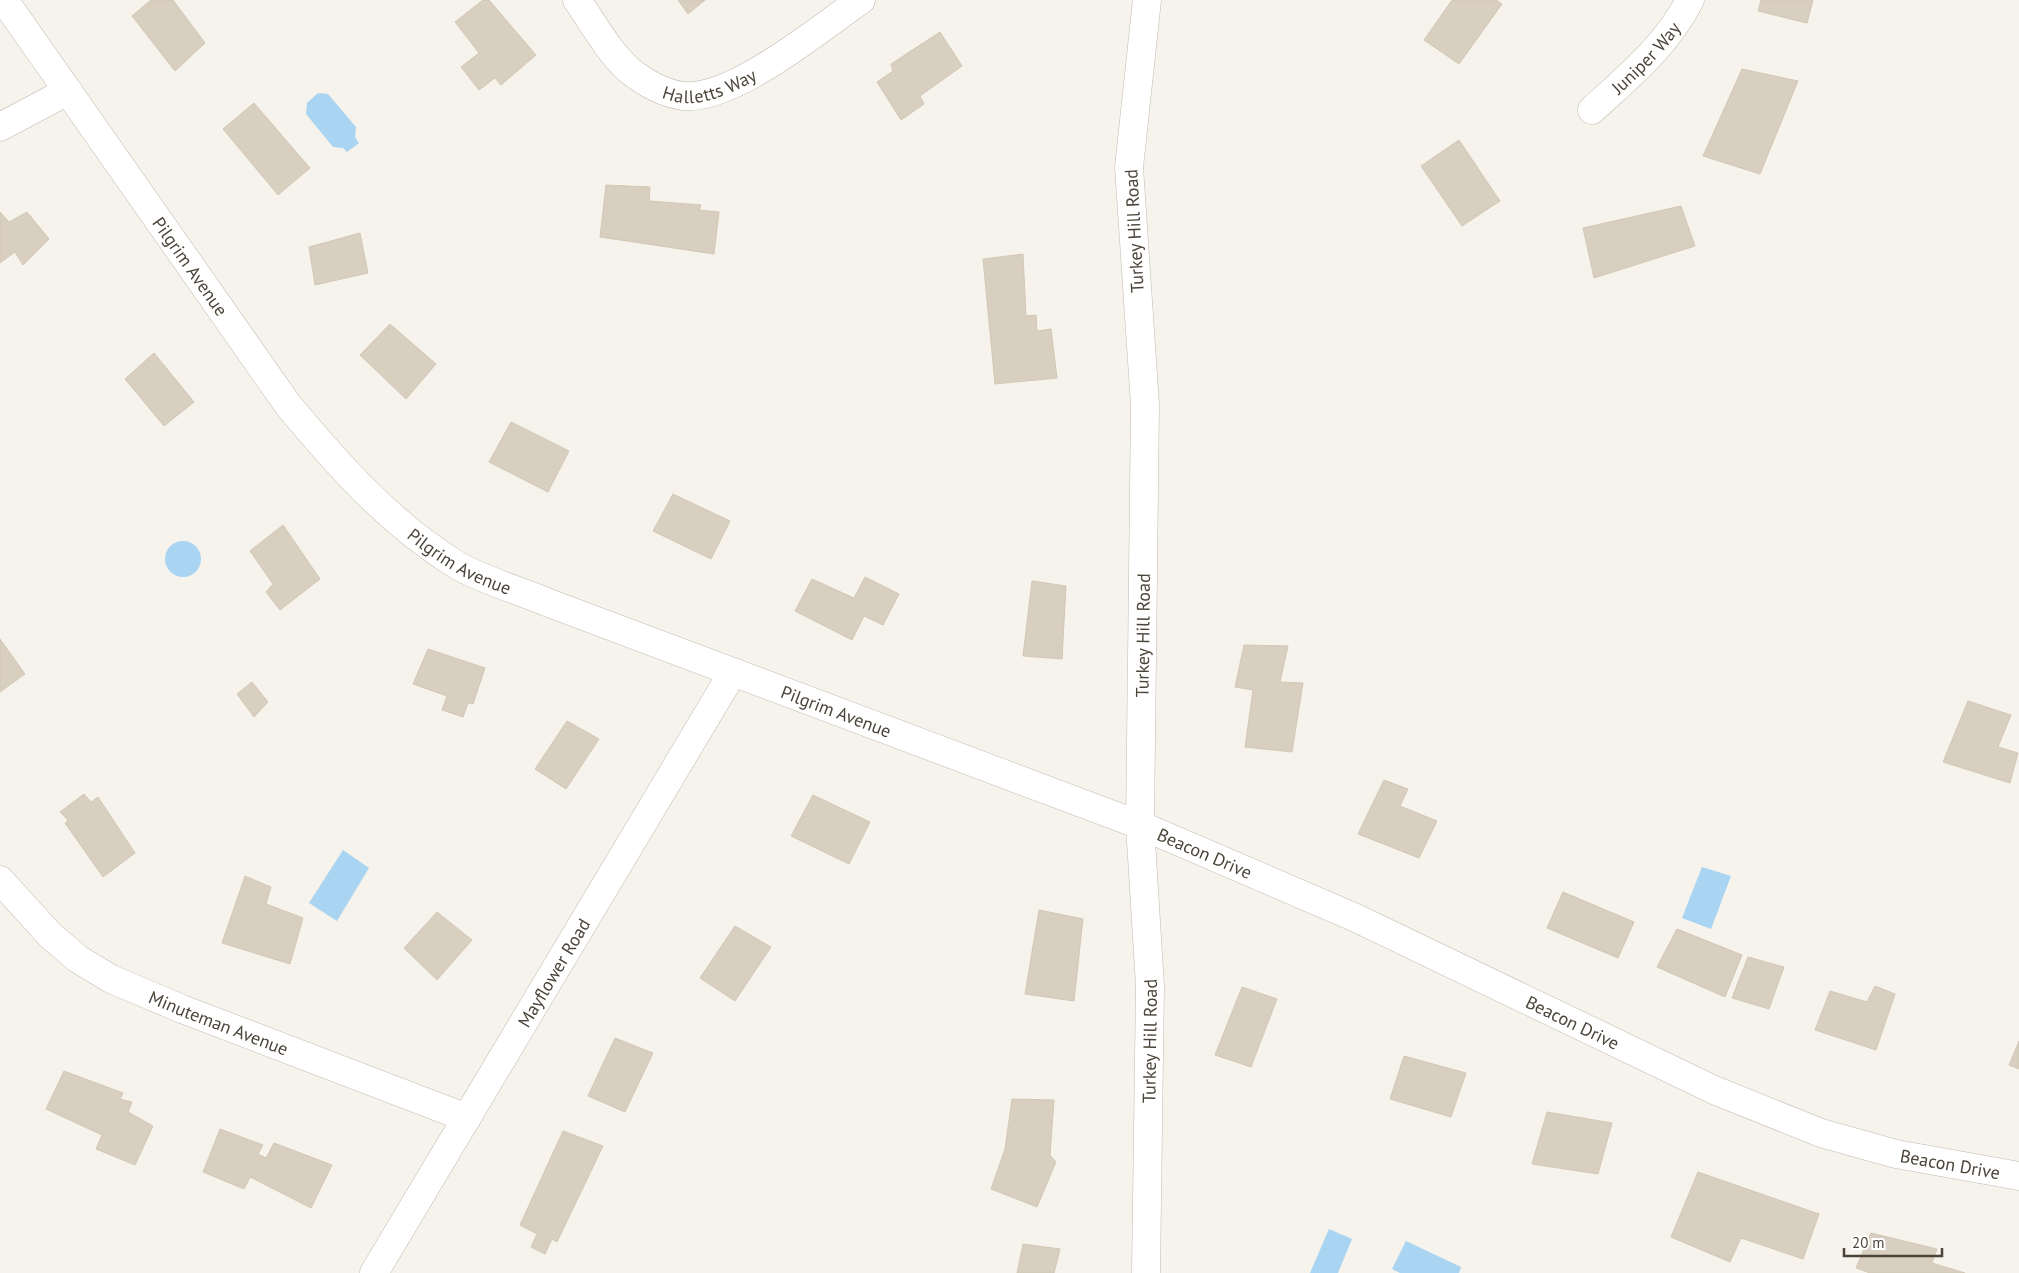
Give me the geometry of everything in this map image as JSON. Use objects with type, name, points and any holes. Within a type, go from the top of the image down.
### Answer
[{"type":"street","name":"Pilgrim Avenue","points":[[4,0],[288,405],[338,465],[394,520],[458,565],[549,603],[1140,825]]},
{"type":"street","name":"Halletts Way","points":[[577,0],[628,69],[662,92],[685,96],[721,89],[738,83],[763,68],[861,0]]},
{"type":"street","name":"Turkey Hill Road","points":[[1146,0],[1129,167],[1145,405],[1140,825],[1150,986],[1146,1273]]},
{"type":"street","name":"Juniper Way","points":[[1592,110],[1649,57],[1677,26],[1690,0]]},
{"type":"street","points":[[0,127],[68,91]]},
{"type":"street","name":"Mayflower Road","points":[[374,1273],[733,672]]},
{"type":"street","name":"Beacon Drive","points":[[1140,825],[1356,918],[1714,1090],[1821,1133],[1896,1154],[2019,1176]]},
{"type":"street","name":"Minuteman Avenue","points":[[0,880],[50,935],[78,960],[111,979],[182,1009],[467,1118]]},
{"type":"water","points":[[318,93],[328,94],[356,127],[355,137],[359,143],[347,152],[343,148],[333,147],[306,114],[307,103]]},
{"type":"water","points":[[183,541],[196,546],[201,559],[196,572],[183,577],[170,572],[165,559],[170,546]]},
{"type":"water","points":[[343,850],[369,868],[337,921],[309,903]]},
{"type":"water","points":[[1702,867],[1731,876],[1711,929],[1682,918]]},
{"type":"water","points":[[1329,1229],[1352,1239],[1338,1273],[1310,1273]]},
{"type":"water","points":[[1406,1241],[1461,1267],[1459,1273],[1400,1273],[1392,1269]]},
{"type":"building","points":[[151,0],[173,0],[205,43],[175,71],[132,16]]},
{"type":"building","points":[[483,0],[489,0],[536,55],[501,85],[495,78],[479,90],[461,67],[479,53],[455,22]]},
{"type":"building","points":[[678,0],[705,0],[688,14]]},
{"type":"building","points":[[1452,0],[1496,0],[1502,4],[1459,64],[1424,40]]},
{"type":"building","points":[[1761,0],[1813,0],[1807,23],[1758,11]]},
{"type":"building","points":[[940,32],[962,66],[920,96],[924,104],[901,120],[877,82],[893,71],[891,64]]},
{"type":"building","points":[[1742,69],[1798,81],[1760,174],[1703,156]]},
{"type":"building","points":[[254,103],[310,168],[278,195],[223,129]]},
{"type":"building","points":[[1459,140],[1500,201],[1462,226],[1421,166]]},
{"type":"building","points":[[606,185],[650,187],[649,201],[701,205],[699,210],[719,212],[714,254],[600,237]]},
{"type":"building","points":[[1681,206],[1695,246],[1594,278],[1583,228]]},
{"type":"building","points":[[0,212],[9,222],[27,212],[49,239],[23,265],[15,252],[0,263]]},
{"type":"building","points":[[360,233],[368,273],[315,285],[309,247]]},
{"type":"building","points":[[1023,254],[1026,316],[1036,315],[1037,331],[1051,329],[1057,378],[995,384],[983,259]]},
{"type":"building","points":[[390,324],[436,364],[406,399],[360,355]]},
{"type":"building","points":[[154,353],[194,402],[164,426],[125,379]]},
{"type":"building","points":[[511,422],[569,451],[548,492],[489,462]]},
{"type":"building","points":[[673,494],[730,521],[711,559],[653,531]]},
{"type":"building","points":[[283,525],[320,579],[280,610],[266,592],[273,584],[250,551]]},
{"type":"building","points":[[865,577],[899,594],[883,625],[864,616],[852,640],[795,611],[812,579],[854,598]]},
{"type":"building","points":[[1032,581],[1066,586],[1062,659],[1023,656]]},
{"type":"building","points":[[0,639],[25,674],[0,692]]},
{"type":"building","points":[[1244,645],[1288,646],[1280,682],[1303,683],[1292,752],[1245,747],[1253,690],[1235,687]]},
{"type":"building","points":[[428,649],[485,668],[473,704],[468,703],[463,717],[442,710],[447,696],[413,684]]},
{"type":"building","points":[[252,682],[268,702],[254,717],[237,694]]},
{"type":"building","points":[[1968,701],[2011,715],[1998,747],[2018,753],[2010,783],[1943,762]]},
{"type":"building","points":[[567,721],[599,739],[566,789],[535,769]]},
{"type":"building","points":[[1384,780],[1408,789],[1400,806],[1437,821],[1419,858],[1358,834]]},
{"type":"building","points":[[84,794],[91,802],[98,797],[135,853],[103,877],[65,823],[68,820],[60,812]]},
{"type":"building","points":[[813,795],[870,822],[849,864],[791,836]]},
{"type":"building","points":[[245,876],[271,887],[266,904],[303,918],[290,964],[222,943]]},
{"type":"building","points":[[1563,892],[1634,922],[1618,958],[1547,928]]},
{"type":"building","points":[[1039,910],[1083,919],[1074,1001],[1025,994]]},
{"type":"building","points":[[437,912],[472,940],[437,980],[404,948]]},
{"type":"building","points":[[735,926],[771,947],[735,1001],[700,978]]},
{"type":"building","points":[[1677,929],[1742,955],[1725,997],[1657,967]]},
{"type":"building","points":[[1748,957],[1784,967],[1769,1009],[1732,998]]},
{"type":"building","points":[[1875,986],[1895,994],[1876,1050],[1815,1030],[1830,991],[1867,1002]]},
{"type":"building","points":[[1242,987],[1277,999],[1251,1067],[1215,1055]]},
{"type":"building","points":[[615,1038],[653,1053],[625,1112],[588,1096]]},
{"type":"building","points":[[2019,1041],[2019,1069],[2009,1065]]},
{"type":"building","points":[[1404,1056],[1466,1073],[1451,1117],[1390,1099]]},
{"type":"building","points":[[64,1071],[123,1093],[120,1099],[132,1102],[128,1112],[153,1126],[135,1165],[96,1149],[102,1135],[46,1109]]},
{"type":"building","points":[[1012,1099],[1054,1100],[1050,1155],[1056,1162],[1037,1207],[991,1189],[1005,1149]]},
{"type":"building","points":[[1547,1112],[1612,1123],[1598,1174],[1532,1164]]},
{"type":"building","points":[[220,1129],[263,1145],[258,1154],[266,1158],[274,1143],[332,1165],[311,1208],[250,1177],[244,1189],[203,1172]]},
{"type":"building","points":[[563,1131],[603,1146],[557,1242],[552,1239],[545,1254],[531,1247],[537,1234],[520,1225]]},
{"type":"building","points":[[1698,1172],[1819,1214],[1803,1259],[1741,1238],[1730,1262],[1671,1237]]},
{"type":"building","points":[[1871,1233],[1937,1249],[1932,1263],[1965,1273],[1870,1273],[1856,1268]]},
{"type":"building","points":[[1023,1244],[1060,1249],[1054,1273],[1017,1273]]}]
